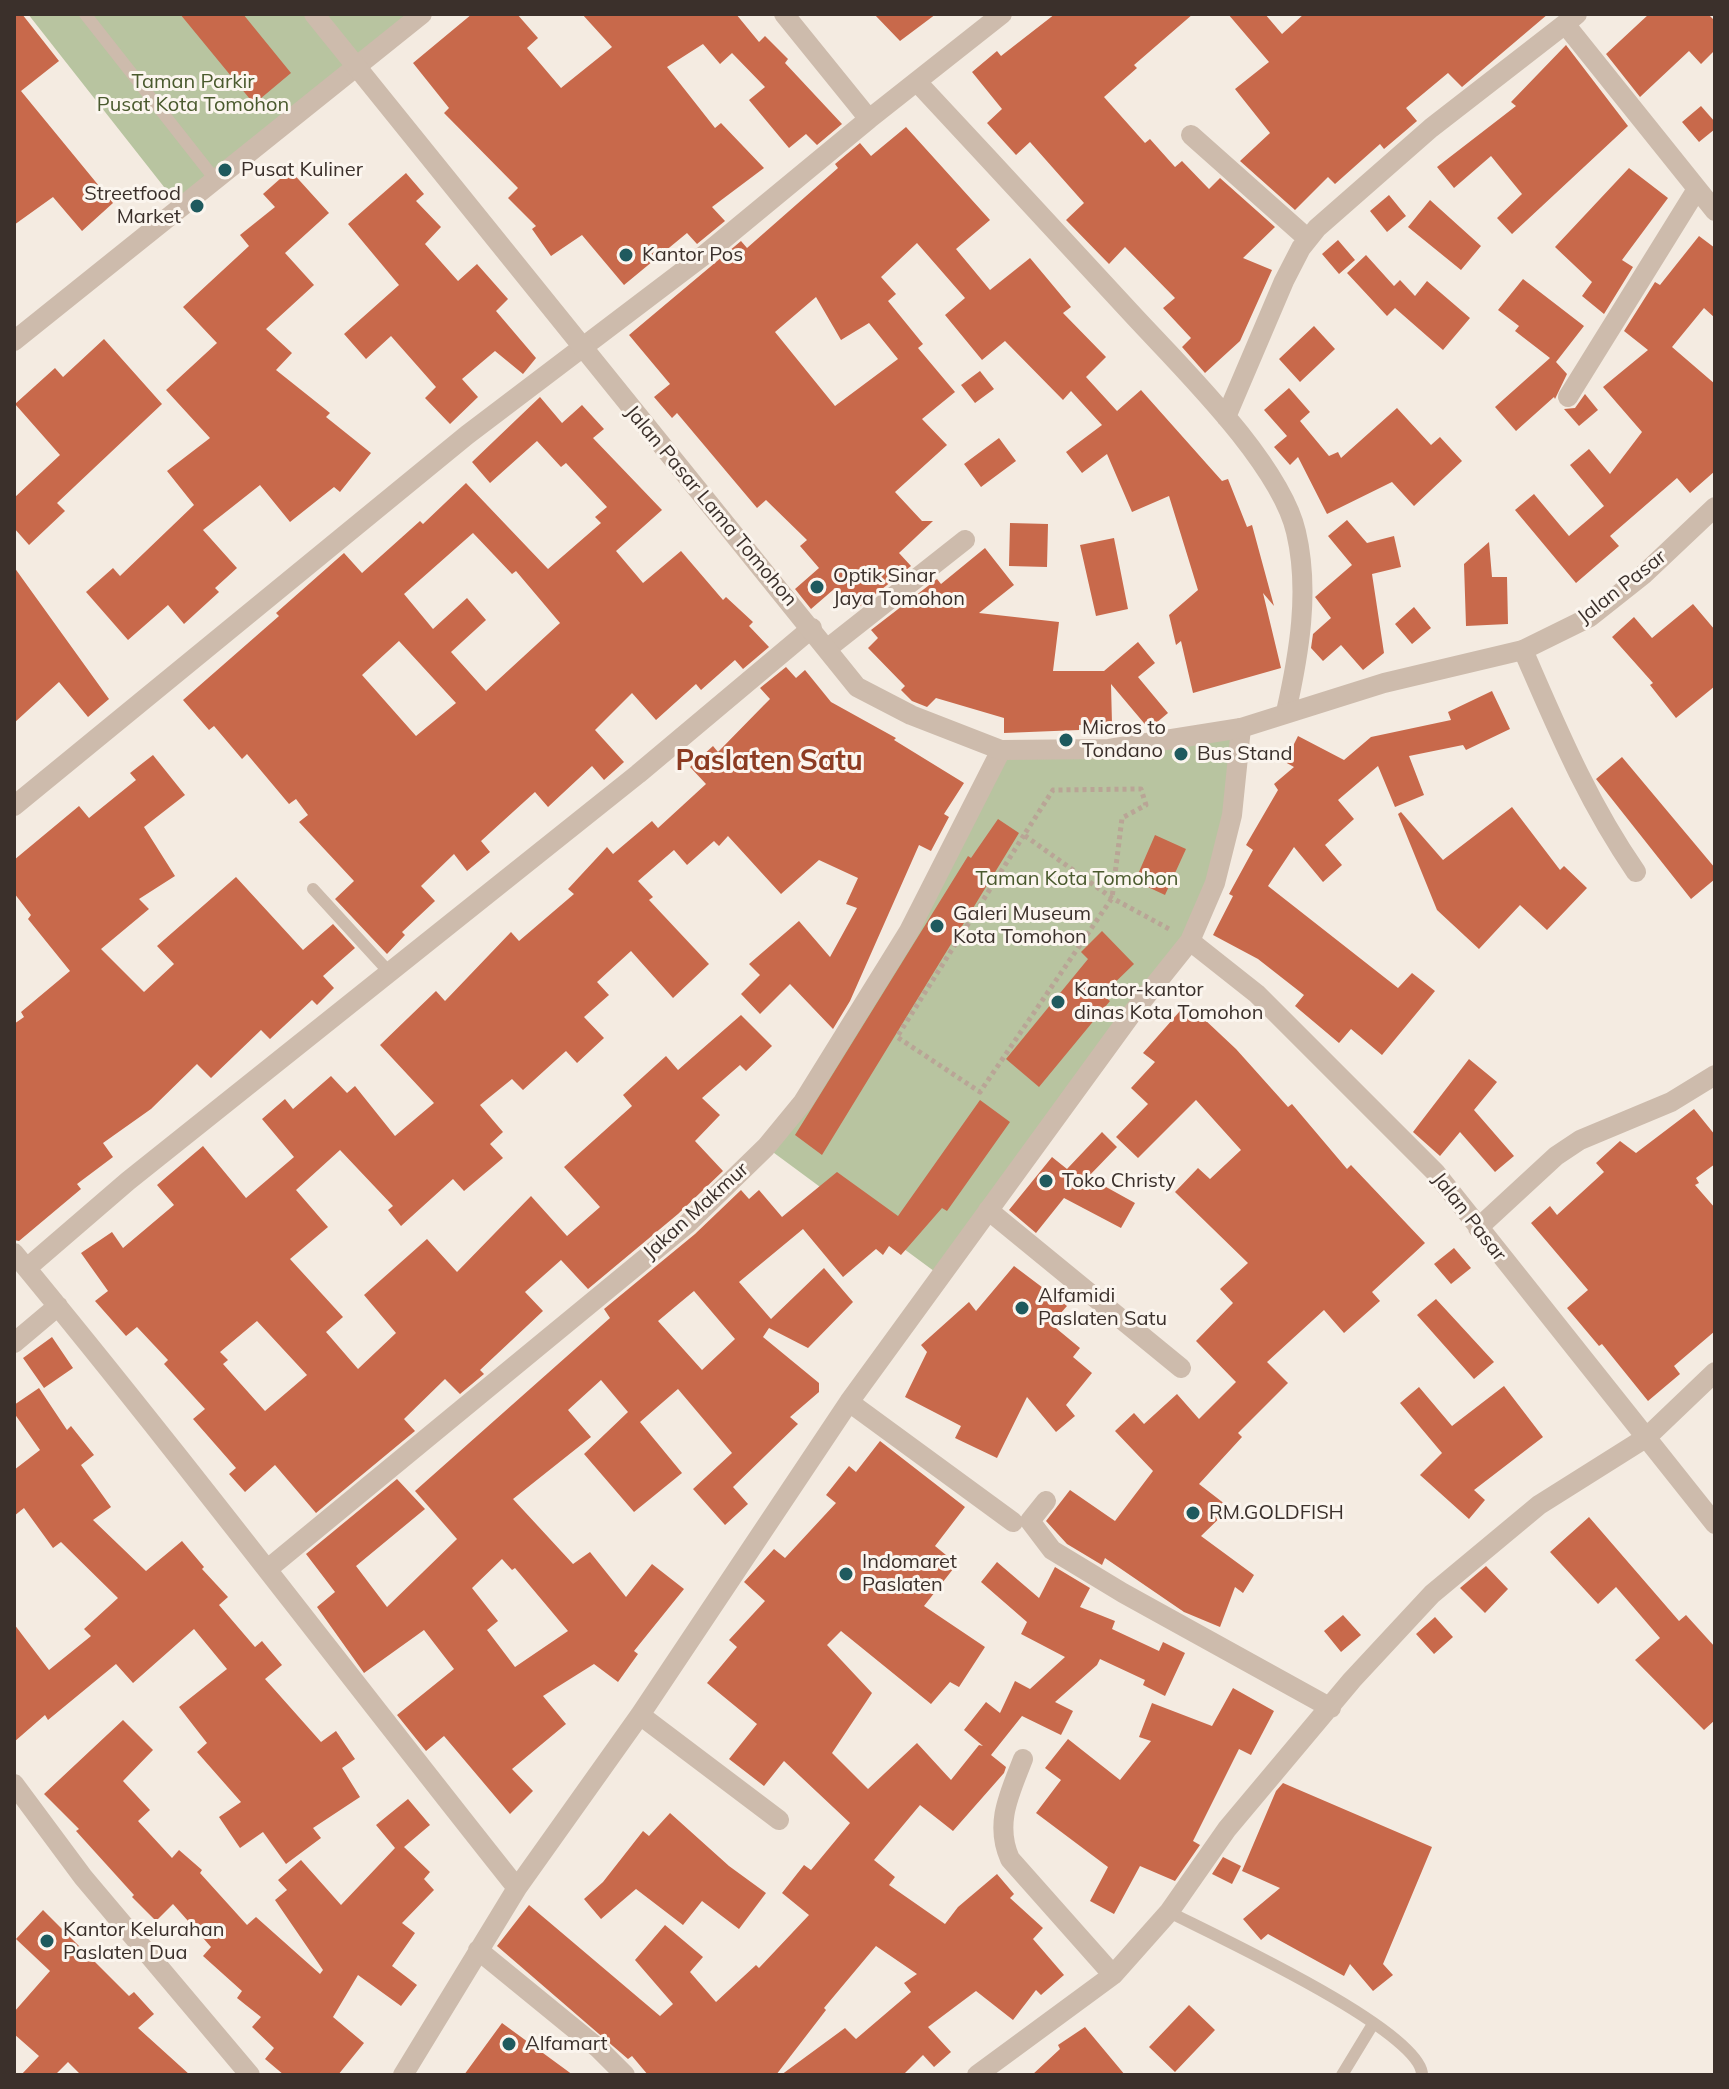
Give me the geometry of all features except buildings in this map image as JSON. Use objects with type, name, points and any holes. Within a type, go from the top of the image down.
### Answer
[{"type":"street","name":"Jalan Pasar Lama Tomohon","points":[[314,14],[355,69],[857,687],[911,715],[1001,750],[1109,749],[1241,728]]},
{"type":"street","points":[[14,341],[422,14]]},
{"type":"street","points":[[784,14],[869,119]]},
{"type":"street","points":[[14,806],[467,435],[582,350],[1002,14]]},
{"type":"street","points":[[1226,417],[1284,281],[1308,239],[1431,128],[1571,19],[1715,211]]},
{"type":"street","points":[[918,83],[1226,417],[1272,481],[1296,530],[1303,587],[1297,660],[1286,712]]},
{"type":"street","points":[[1191,135],[1308,239]]},
{"type":"street","points":[[1568,397],[1697,189]]},
{"type":"street","name":"Jalan Pasar","points":[[1241,728],[1384,683],[1523,650],[1590,617],[1643,575],[1715,507]]},
{"type":"street","points":[[828,648],[965,540]]},
{"type":"street","points":[[517,1888],[366,1698],[269,1568],[20,1260],[128,1181],[638,774],[812,628]]},
{"type":"street","points":[[1523,650],[1576,775],[1601,822],[1636,872]]},
{"type":"street","points":[[403,2075],[517,1888],[640,1715],[849,1402],[988,1210],[1190,941],[1215,883],[1232,815],[1241,728]]},
{"type":"street","name":"Jakan Makmur","points":[[269,1568],[687,1224],[766,1147],[803,1102],[909,931],[1001,750]]},
{"type":"street","name":"Jalan Pasar","points":[[1190,941],[1257,994],[1435,1172],[1715,1524]]},
{"type":"street","points":[[1478,1228],[1556,1156],[1580,1140],[1671,1102],[1715,1075]]},
{"type":"street","points":[[988,1210],[1181,1368]]},
{"type":"street","points":[[14,1343],[58,1306]]},
{"type":"street","points":[[977,2075],[1113,1975],[1169,1912],[1227,1829],[1352,1680],[1432,1594],[1476,1554],[1539,1505],[1647,1437],[1715,1372]]},
{"type":"street","points":[[849,1402],[1013,1522]]},
{"type":"street","points":[[1046,1501],[1030,1521],[1052,1550],[1172,1621],[1331,1708]]},
{"type":"street","points":[[640,1715],[779,1820]]},
{"type":"street","points":[[1023,1759],[1006,1802],[1002,1823],[1004,1844],[1010,1859],[1113,1975]]},
{"type":"street","points":[[14,1784],[83,1877],[250,2075]]},
{"type":"street","points":[[478,1950],[598,2048],[625,2075]]},
{"type":"lane","points":[[85,14],[214,178]]},
{"type":"lane","points":[[313,889],[389,972]]},
{"type":"lane","points":[[1169,1912],[1328,1994],[1417,2057],[1422,2075]]},
{"type":"lane","points":[[1342,2075],[1373,2024]]},
{"type":"path","points":[[1141,789],[1146,805],[1122,818],[1112,898],[980,1092],[897,1037],[1053,790],[1141,789]]},
{"type":"path","points":[[1024,835],[1112,898],[1190,941]]},
{"type":"green space","name":"Taman Parkir Pusat Kota Tomohon","points":[[28,14],[422,14],[179,206]]},
{"type":"green space","name":"Taman Kota Tomohon","points":[[1241,728],[1232,815],[1190,941],[942,1277],[766,1147],[803,1101],[1001,750]]},
{"type":"place","name":"Pusat Kuliner","points":[[225,170]]},
{"type":"place","name":"Streetfood Market","points":[[197,206]]},
{"type":"place","name":"Kantor Pos","points":[[626,255]]},
{"type":"place","name":"Optik Sinar Jaya Tomohon","points":[[817,587]]},
{"type":"place","name":"Micros to Tondano","points":[[1066,740]]},
{"type":"place","name":"Bus Stand","points":[[1181,754]]},
{"type":"place","name":"Galeri Museum Kota Tomohon","points":[[937,926]]},
{"type":"place","name":"Kantor-kantor dinas Kota Tomohon","points":[[1058,1002]]},
{"type":"place","name":"Toko Christy","points":[[1046,1181]]},
{"type":"place","name":"Alfamidi Paslaten Satu","points":[[1022,1308]]},
{"type":"place","name":"RM.GOLDFISH","points":[[1193,1513]]},
{"type":"place","name":"Indomaret Paslaten","points":[[846,1574]]},
{"type":"place","name":"Kantor Kelurahan Paslaten Dua","points":[[47,1941]]},
{"type":"place","name":"Alfamart","points":[[509,2044]]},
{"type":"district","name":"Paslaten Satu","points":[[769,762]]}]
